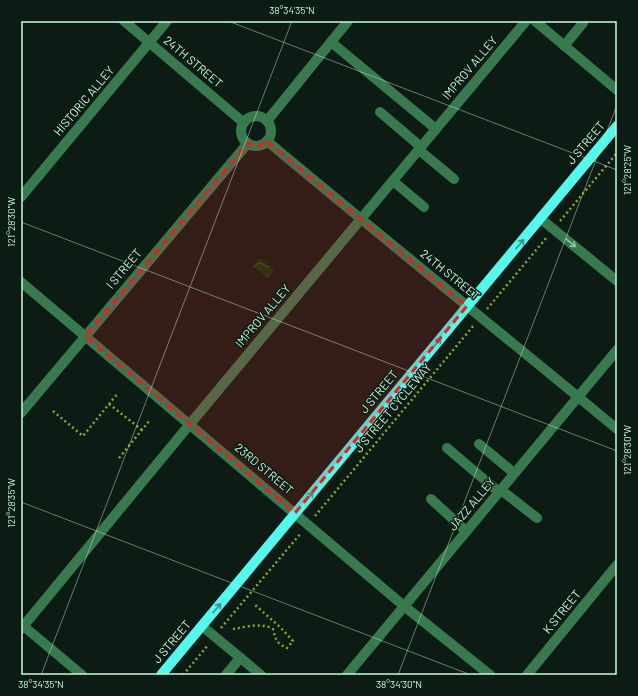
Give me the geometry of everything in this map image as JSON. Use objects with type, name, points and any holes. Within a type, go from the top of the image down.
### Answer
[{"type":"main road","name":"J STREET","points":[[161,675],[617,126]]},
{"type":"street","name":"24TH STREET","points":[[124,21],[244,123]]},
{"type":"street","name":"HISTORIC ALLEY","points":[[21,197],[167,21]]},
{"type":"street","points":[[267,121],[348,21]]},
{"type":"street","name":"IMPROV ALLEY","points":[[22,627],[526,21]]},
{"type":"street","points":[[535,21],[617,90]]},
{"type":"street","points":[[564,46],[583,23]]},
{"type":"street","points":[[331,42],[436,129]]},
{"type":"street","points":[[380,112],[454,179]]},
{"type":"street","points":[[258,116],[267,121],[271,131],[270,136],[264,144],[254,146],[243,138],[242,127],[248,119],[258,116]]},
{"type":"street","name":"24TH STREET","points":[[267,141],[617,430]]},
{"type":"street","name":"I STREET","points":[[21,413],[248,143]]},
{"type":"street","points":[[393,181],[424,207]]},
{"type":"street","points":[[540,219],[617,281]]},
{"type":"street","name":"23RD STREET","points":[[21,282],[404,606],[490,675]]},
{"type":"street","name":"JAZZ ALLEY","points":[[347,675],[617,350]]},
{"type":"street","points":[[479,444],[514,473]]},
{"type":"street","points":[[448,448],[500,491],[537,518]]},
{"type":"street","points":[[430,499],[466,531]]},
{"type":"street","name":"K STREET","points":[[527,675],[617,565]]},
{"type":"street","points":[[202,626],[261,675]]},
{"type":"street","points":[[22,627],[82,675]]},
{"type":"street","points":[[226,675],[240,658]]},
{"type":"path","name":"J STREET CYCLEWAY","points":[[183,675],[617,153]]},
{"type":"path","points":[[52,411],[83,436],[118,393]]},
{"type":"path","points":[[109,404],[142,430]]},
{"type":"path","points":[[119,458],[150,420]]},
{"type":"path","points":[[233,629],[261,625],[268,626],[273,629],[276,641],[279,644],[287,648],[293,641],[280,627],[254,604]]},
{"type":"path","points":[[273,629],[280,627]]},
{"type":"highlighted area","points":[[267,141],[467,306],[295,513],[85,336],[248,143],[259,146]]},
{"type":"water","points":[[260,258],[274,270],[268,278],[253,266]]}]
